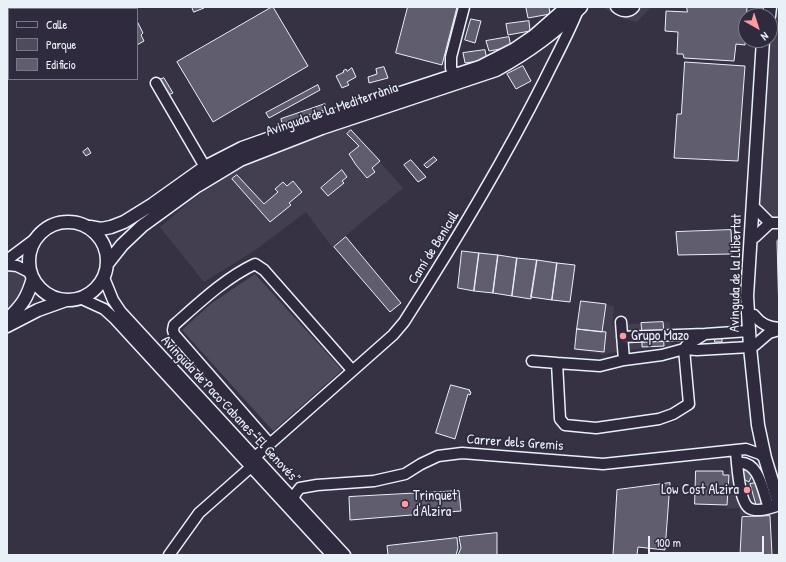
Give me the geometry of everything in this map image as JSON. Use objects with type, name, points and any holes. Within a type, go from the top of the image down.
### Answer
[{"type":"main road","name":"Avinguda de la Mediterrània","points":[[90,227],[101,229],[124,222],[153,204],[205,167],[230,153],[256,142],[480,67],[515,49],[534,36],[566,7]]},
{"type":"main road","name":"Avinguda de la Mediterrània","points":[[108,264],[122,245],[142,226],[197,186],[232,164],[288,140],[496,70],[522,56],[536,46],[560,27],[580,8]]},
{"type":"main road","name":"Avinguda de la Llibertat","points":[[762,48],[747,296],[749,331],[764,435],[779,486]]},
{"type":"main road","name":"Avinguda de la Llibertat","points":[[767,48],[756,209],[752,346],[760,436],[776,506]]},
{"type":"main road","points":[[7,326],[38,310],[66,300],[80,298],[90,294],[98,287],[104,278],[108,264],[104,244],[95,231],[90,227],[73,222],[62,222],[47,228],[35,240],[31,247],[29,256],[29,264],[32,275],[38,287],[46,294],[66,300]]},
{"type":"main road","points":[[7,320],[19,308],[28,295],[32,275]]},
{"type":"street","points":[[455,76],[451,68],[451,57],[464,7]]},
{"type":"street","points":[[616,7],[626,12],[634,7]]},
{"type":"street","name":"Camí de Benicull","points":[[169,555],[199,513],[270,444],[392,335],[404,322],[481,198],[515,137],[580,8]]},
{"type":"street","points":[[156,83],[205,167]]},
{"type":"street","points":[[755,237],[775,223],[756,209]]},
{"type":"street","points":[[7,260],[35,240]]},
{"type":"street","points":[[270,444],[174,334],[174,325],[210,293],[248,267],[255,264],[264,270],[352,370]]},
{"type":"street","points":[[7,265],[17,266],[32,275]]},
{"type":"street","name":"Avinguda de Paco Cabanes \"El Genovés\"","points":[[104,278],[113,300],[121,312],[253,462],[332,555]]},
{"type":"street","name":"Avinguda de Paco Cabanes \"El Genovés\"","points":[[80,298],[104,309],[115,319],[253,462],[293,499],[345,555]]},
{"type":"street","points":[[754,315],[762,324],[779,329]]},
{"type":"street","points":[[621,322],[624,360]]},
{"type":"street","points":[[532,361],[600,366],[684,349],[697,350],[752,346],[769,333],[779,329]]},
{"type":"street","points":[[622,337],[749,331]]},
{"type":"street","points":[[557,363],[560,419],[565,425],[596,428],[659,419],[673,414],[689,404],[684,349],[687,345],[705,334]]},
{"type":"street","points":[[737,463],[748,463],[756,470],[776,506],[750,509],[747,506],[739,485],[737,463],[741,450],[755,442],[760,436]]},
{"type":"street","points":[[741,450],[760,454],[765,458]]},
{"type":"street","name":"Carrer dels Gremis","points":[[293,499],[300,488],[374,481],[405,474],[438,456],[462,453],[506,455],[603,464],[741,450]]},
{"type":"shaded area","points":[[602,7],[651,7],[637,22],[623,19]]},
{"type":"shaded area","points":[[779,7],[779,220],[751,222],[768,48],[778,48],[778,8],[772,8]]},
{"type":"shaded area","points":[[349,127],[403,188],[332,247],[306,212],[254,251],[204,282],[160,227],[193,199],[233,171],[270,154]]},
{"type":"shaded area","points":[[7,271],[19,272],[24,276],[26,281],[25,290],[7,313]]},
{"type":"shaded area","name":"Grupo Mazo","points":[[580,301],[614,306],[612,326],[670,322],[671,347],[642,348],[604,354],[574,350]]},
{"type":"shaded area","name":"Low Cost Alzira","points":[[751,458],[759,467],[773,515],[740,515],[740,508],[727,509],[730,461]]},
{"type":"green space","points":[[255,274],[342,370],[273,431],[182,330],[212,303]]},
{"type":"building","points":[[192,7],[204,7],[204,8],[194,12]]},
{"type":"building","points":[[272,7],[308,66],[213,122],[177,62]]},
{"type":"building","points":[[408,7],[457,7],[442,65],[396,53]]},
{"type":"building","points":[[549,7],[550,14],[528,18],[526,8]]},
{"type":"building","points":[[687,7],[747,7],[738,8],[738,44],[736,44],[734,61],[684,58],[683,54],[677,54],[678,32],[665,31],[666,11],[687,12]]},
{"type":"building","points":[[471,19],[481,21],[475,43],[465,40]]},
{"type":"building","points":[[529,21],[530,31],[508,35],[506,24]]},
{"type":"building","points":[[138,23],[143,33],[141,35],[144,41],[138,44]]},
{"type":"building","points":[[509,37],[511,47],[489,51],[486,41]]},
{"type":"building","points":[[485,50],[487,60],[465,63],[463,53]]},
{"type":"building","points":[[685,62],[745,66],[738,161],[674,158],[677,114],[681,114]]},
{"type":"building","points":[[523,66],[531,81],[516,89],[507,74]]},
{"type":"building","points":[[384,67],[388,78],[369,83],[368,77],[377,74],[376,69]]},
{"type":"building","points":[[352,68],[356,77],[347,82],[349,85],[342,88],[336,76],[344,72],[343,71],[346,69],[347,71]]},
{"type":"building","points":[[164,78],[173,93],[168,95],[159,80]]},
{"type":"building","points":[[318,85],[320,90],[269,118],[266,113]]},
{"type":"building","points":[[325,104],[327,109],[282,124],[281,119]]},
{"type":"building","points":[[351,130],[380,161],[372,168],[375,172],[367,178],[349,154],[359,146],[347,134]]},
{"type":"building","points":[[88,148],[91,153],[86,156],[83,152]]},
{"type":"building","points":[[434,157],[437,160],[427,168],[424,165]]},
{"type":"building","points":[[411,160],[426,177],[418,182],[404,165]]},
{"type":"building","points":[[342,170],[347,177],[342,181],[344,183],[328,196],[321,188]]},
{"type":"building","points":[[237,175],[264,204],[278,192],[275,189],[283,182],[287,186],[293,181],[302,192],[289,203],[291,205],[270,222],[232,179]]},
{"type":"building","points":[[731,230],[732,254],[678,255],[676,232]]},
{"type":"building","points":[[346,237],[401,303],[390,312],[334,247]]},
{"type":"building","points":[[779,240],[779,315],[777,241]]},
{"type":"building","points":[[462,251],[479,253],[474,291],[458,288]]},
{"type":"building","points":[[479,253],[498,255],[493,293],[474,291]]},
{"type":"building","points":[[498,255],[517,258],[512,296],[493,293]]},
{"type":"building","points":[[517,258],[537,260],[531,299],[512,296]]},
{"type":"building","points":[[537,260],[557,263],[552,300],[531,297]]},
{"type":"building","points":[[557,263],[575,265],[570,302],[552,300]]},
{"type":"building","points":[[581,301],[606,304],[602,332],[577,329]]},
{"type":"building","points":[[663,322],[664,332],[642,333],[641,323]]},
{"type":"building","points":[[577,329],[606,332],[604,352],[575,349]]},
{"type":"building","points":[[663,332],[664,346],[642,347],[642,333]]},
{"type":"building","points":[[715,338],[722,338],[722,342],[715,342]]},
{"type":"building","points":[[451,385],[470,390],[469,391],[471,392],[470,395],[468,394],[455,439],[436,433]]},
{"type":"building","points":[[745,469],[753,473],[749,482],[741,478]]},
{"type":"building","points":[[696,471],[723,471],[723,475],[729,475],[727,505],[695,504]]},
{"type":"building","points":[[670,483],[665,550],[638,547],[637,555],[613,555],[617,490]]},
{"type":"building","points":[[756,483],[763,503],[756,505],[750,484]]},
{"type":"building","name":"Trinquet d'Alzira","points":[[459,491],[461,511],[350,520],[349,497]]},
{"type":"building","points":[[770,516],[772,555],[740,555],[742,517]]},
{"type":"building","points":[[497,533],[497,555],[458,555],[461,548],[459,537]]},
{"type":"building","points":[[457,538],[458,548],[456,555],[388,555],[387,546]]},
{"type":"place","name":"Grupo Mazo","points":[[623,336]]},
{"type":"place","name":"Low Cost Alzira","points":[[747,490]]},
{"type":"place","name":"Trinquet d'Alzira","points":[[405,504]]}]
